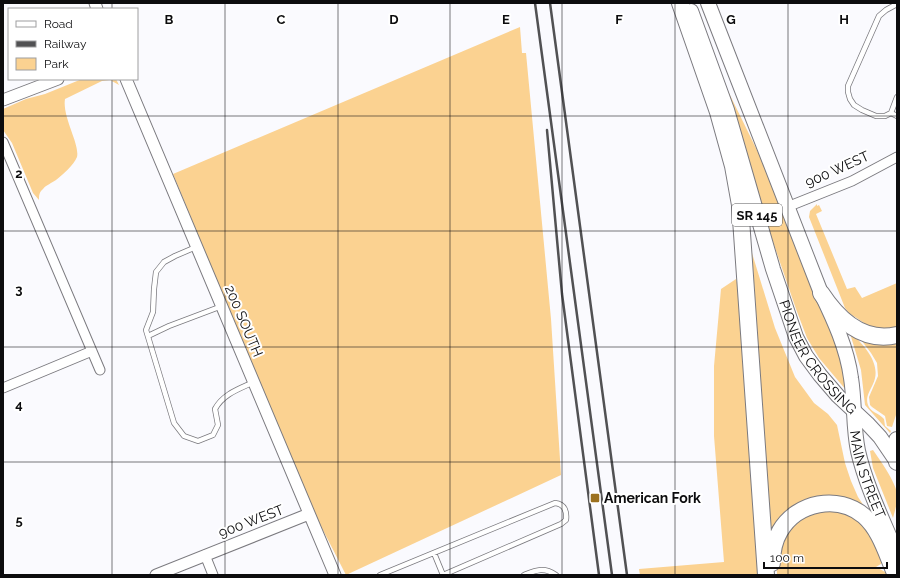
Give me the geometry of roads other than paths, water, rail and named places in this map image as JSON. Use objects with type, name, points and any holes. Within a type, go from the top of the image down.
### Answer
[{"type":"highway","points":[[680,3],[718,112],[733,166],[740,205],[766,575]]},
{"type":"highway","name":"PIONEER CROSSING","points":[[688,3],[727,110],[791,324],[802,350],[820,375],[838,396],[854,410]]},
{"type":"highway","name":"PIONEER CROSSING","points":[[708,3],[820,293],[844,346],[851,378],[854,410]]},
{"type":"highway","points":[[820,293],[839,316],[860,332],[880,336],[897,335]]},
{"type":"highway","name":"MAIN STREET","points":[[854,410],[880,437],[897,462]]},
{"type":"highway","name":"MAIN STREET","points":[[854,410],[856,436],[862,465],[883,533],[897,554]]},
{"type":"highway","points":[[897,440],[897,462]]},
{"type":"highway","points":[[773,575],[773,550],[780,530],[794,515],[811,506],[827,503],[851,508],[864,516],[876,532],[883,533],[896,575]]},
{"type":"street","points":[[3,100],[55,80]]},
{"type":"street","name":"200 SOUTH","points":[[126,80],[335,575]]},
{"type":"street","points":[[3,142],[100,370]]},
{"type":"street","name":"900 WEST","points":[[787,207],[852,181],[897,157]]},
{"type":"street","points":[[3,388],[92,351]]},
{"type":"street","name":"900 WEST","points":[[156,575],[309,514]]},
{"type":"street","points":[[205,555],[213,575]]},
{"type":"lane","points":[[897,4],[879,16],[848,86],[850,99],[854,105],[876,116],[885,116],[891,113],[897,96]]},
{"type":"lane","points":[[891,113],[897,116]]},
{"type":"lane","points":[[196,247],[164,262],[156,272],[154,312],[146,330],[174,423],[184,436],[198,441],[213,435],[218,425],[215,410],[219,402],[230,393],[254,382]]},
{"type":"lane","points":[[148,336],[169,326],[222,306]]},
{"type":"lane","points":[[383,574],[555,503],[563,505],[565,508],[566,516],[564,523],[443,575],[434,553]]},
{"type":"lane","points":[[524,575],[537,570],[546,570],[556,575]]},
{"type":"railway","points":[[535,3],[612,575]]},
{"type":"railway","points":[[550,3],[627,575]]},
{"type":"railway","points":[[547,130],[562,294],[599,575]]},
{"type":"place","name":"American Fork","points":[[595,498]]}]
